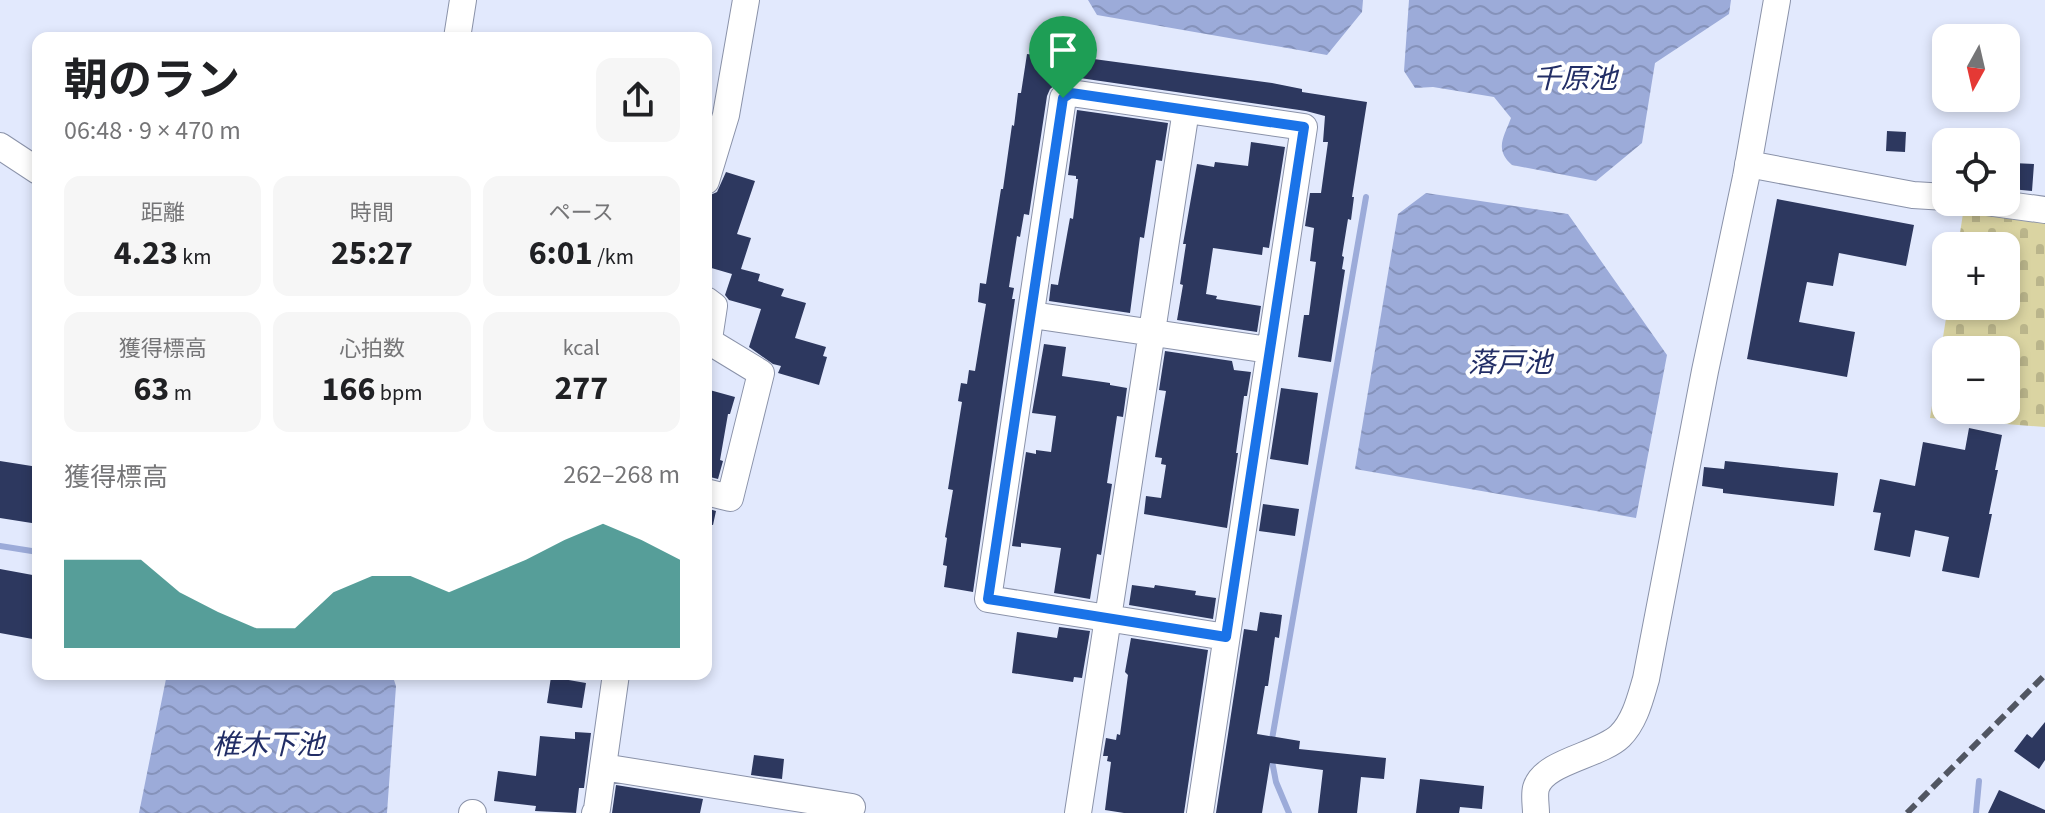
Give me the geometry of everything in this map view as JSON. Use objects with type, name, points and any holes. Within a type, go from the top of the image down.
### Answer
[{"type":"street","points":[[458,32],[463,0]]},
{"type":"street","points":[[712,161],[726,115],[746,0]]},
{"type":"street","points":[[1536,813],[1536,787],[1547,771],[1600,749],[1620,736],[1637,711],[1646,679],[1748,164],[1777,0]]},
{"type":"street","points":[[1200,813],[1304,127],[1071,93],[1063,98],[988,599],[1226,637]]},
{"type":"street","points":[[1078,813],[1186,110]]},
{"type":"street","points":[[6,150],[32,160]]},
{"type":"street","points":[[6,150],[32,167]]},
{"type":"street","points":[[1748,164],[1932,196]]},
{"type":"street","points":[[2020,207],[2045,210]]},
{"type":"street","points":[[1032,315],[1269,350]]},
{"type":"street","points":[[712,342],[761,373],[730,498],[712,494]]},
{"type":"street","points":[[595,813],[615,680]]},
{"type":"street","points":[[603,767],[852,807]]},
{"type":"green space","points":[[2020,212],[2045,214],[2045,427],[2007,424],[2020,424],[2020,336],[1943,336],[1946,320],[2020,320],[2020,232],[1960,232],[1963,216],[2020,216]]},
{"type":"water","points":[[1088,0],[1363,0],[1362,12],[1327,55],[1097,15]]},
{"type":"water","name":"千原池","points":[[1409,0],[1731,0],[1729,14],[1655,63],[1642,143],[1596,181],[1512,165],[1502,148],[1511,118],[1494,97],[1433,87],[1415,88],[1404,71]]},
{"type":"water","name":"落戸池","points":[[1426,193],[1568,214],[1667,355],[1636,518],[1355,469],[1398,214]]},
{"type":"water","name":"椎木下池","points":[[166,680],[394,680],[387,813],[139,813]]},
{"type":"building","points":[[1027,54],[1063,59],[1064,55],[1272,83],[1302,89],[1302,92],[1367,102],[1351,220],[1348,219],[1342,256],[1342,269],[1345,270],[1331,362],[1298,357],[1304,315],[1309,315],[1316,262],[1310,261],[1314,228],[1305,226],[1310,193],[1321,193],[1328,142],[1323,142],[1325,116],[1073,77],[1063,79],[1050,89],[1029,215],[1024,214],[1020,237],[1017,236],[1009,287],[1014,288],[1012,299],[1015,299],[973,592],[944,587],[947,566],[943,565],[945,537],[953,490],[948,489],[962,402],[958,401],[961,383],[967,384],[969,370],[975,371],[986,304],[978,302],[980,283],[986,284]]},
{"type":"building","points":[[1077,110],[1168,123],[1162,161],[1156,160],[1144,238],[1140,237],[1130,313],[1049,301],[1051,284],[1058,285],[1070,218],[1073,219],[1078,179],[1068,175]]},
{"type":"building","points":[[1887,131],[1906,132],[1905,152],[1886,151]]},
{"type":"building","points":[[1251,142],[1285,147],[1269,248],[1263,247],[1262,255],[1213,248],[1206,294],[1217,296],[1216,299],[1261,306],[1257,332],[1177,320],[1183,285],[1180,284],[1186,244],[1183,244],[1197,164],[1214,167],[1215,162],[1248,166]]},
{"type":"building","points":[[2020,163],[2034,164],[2032,191],[2020,190]]},
{"type":"building","points":[[726,172],[755,181],[737,234],[751,238],[741,269],[760,274],[758,281],[784,289],[781,296],[806,303],[795,338],[826,347],[823,356],[827,357],[819,385],[778,373],[781,366],[749,347],[761,309],[729,300],[725,295],[732,274],[712,268],[712,194],[717,192]]},
{"type":"building","points":[[1777,199],[1914,225],[1906,266],[1839,253],[1833,286],[1807,282],[1799,322],[1855,332],[1847,377],[1747,359]]},
{"type":"building","points":[[1044,344],[1066,347],[1062,376],[1127,388],[1123,417],[1117,416],[1107,483],[1112,484],[1101,555],[1097,554],[1090,599],[1054,593],[1061,548],[1021,543],[1021,547],[1012,546],[1026,452],[1051,452],[1056,416],[1032,413]]},
{"type":"building","points":[[1165,351],[1232,361],[1234,370],[1251,372],[1247,396],[1244,396],[1227,528],[1144,514],[1146,496],[1161,498],[1166,465],[1161,464],[1162,458],[1155,457],[1166,391],[1159,390]]},
{"type":"building","points":[[1281,388],[1318,393],[1308,465],[1270,459]]},
{"type":"building","points":[[712,391],[735,397],[728,414],[718,479],[712,478]]},
{"type":"building","points":[[1969,428],[2002,435],[1989,514],[1992,514],[1979,578],[1942,571],[1949,537],[1915,530],[1910,557],[1874,550],[1881,513],[1873,512],[1880,479],[1915,486],[1923,442],[1965,450]]},
{"type":"building","points":[[0,461],[32,466],[32,523],[0,518]]},
{"type":"building","points":[[1725,461],[1838,473],[1834,506],[1723,493],[1723,489],[1702,486],[1704,467],[1724,469]]},
{"type":"building","points":[[1263,504],[1299,509],[1295,536],[1259,531]]},
{"type":"building","points":[[0,569],[32,575],[32,639],[0,633]]},
{"type":"building","points":[[1132,585],[1196,591],[1195,595],[1216,598],[1213,619],[1129,605]]},
{"type":"building","points":[[1260,612],[1282,615],[1257,734],[1300,741],[1299,749],[1386,758],[1384,779],[1361,777],[1357,813],[1318,813],[1323,770],[1270,763],[1262,813],[1216,813],[1244,629],[1257,631]]},
{"type":"building","points":[[1059,627],[1090,631],[1082,678],[1074,677],[1073,682],[1012,673],[1017,632],[1057,638]]},
{"type":"building","points":[[1131,638],[1208,650],[1184,813],[1105,810],[1111,762],[1107,761],[1108,756],[1103,756],[1106,738],[1116,740],[1117,734],[1120,735]]},
{"type":"building","points":[[551,680],[586,683],[582,708],[547,703]]},
{"type":"building","points":[[2045,722],[2045,760],[2039,769],[2014,751],[2027,734],[2032,738]]},
{"type":"building","points":[[575,732],[591,733],[584,788],[579,788],[576,813],[535,811],[536,806],[494,801],[498,771],[536,776],[540,736],[575,739]]},
{"type":"building","points":[[754,755],[784,759],[782,779],[751,775]]},
{"type":"building","points":[[1420,779],[1484,786],[1482,809],[1460,807],[1459,813],[1416,813]]},
{"type":"building","points":[[616,785],[703,799],[700,813],[612,813]]},
{"type":"building","points":[[1999,790],[2045,810],[2045,813],[1988,813]]},
{"type":"waterway","points":[[1271,745],[1366,197]]},
{"type":"waterway","points":[[0,546],[32,551]]},
{"type":"waterway","points":[[1271,756],[1276,782],[1289,813]]},
{"type":"waterway","points":[[1976,813],[1979,781]]},
{"type":"railway","points":[[1907,813],[2045,675]]},
{"type":"route","points":[[1071,93],[1304,127],[1226,637],[988,599],[1063,98],[1071,93]]}]
